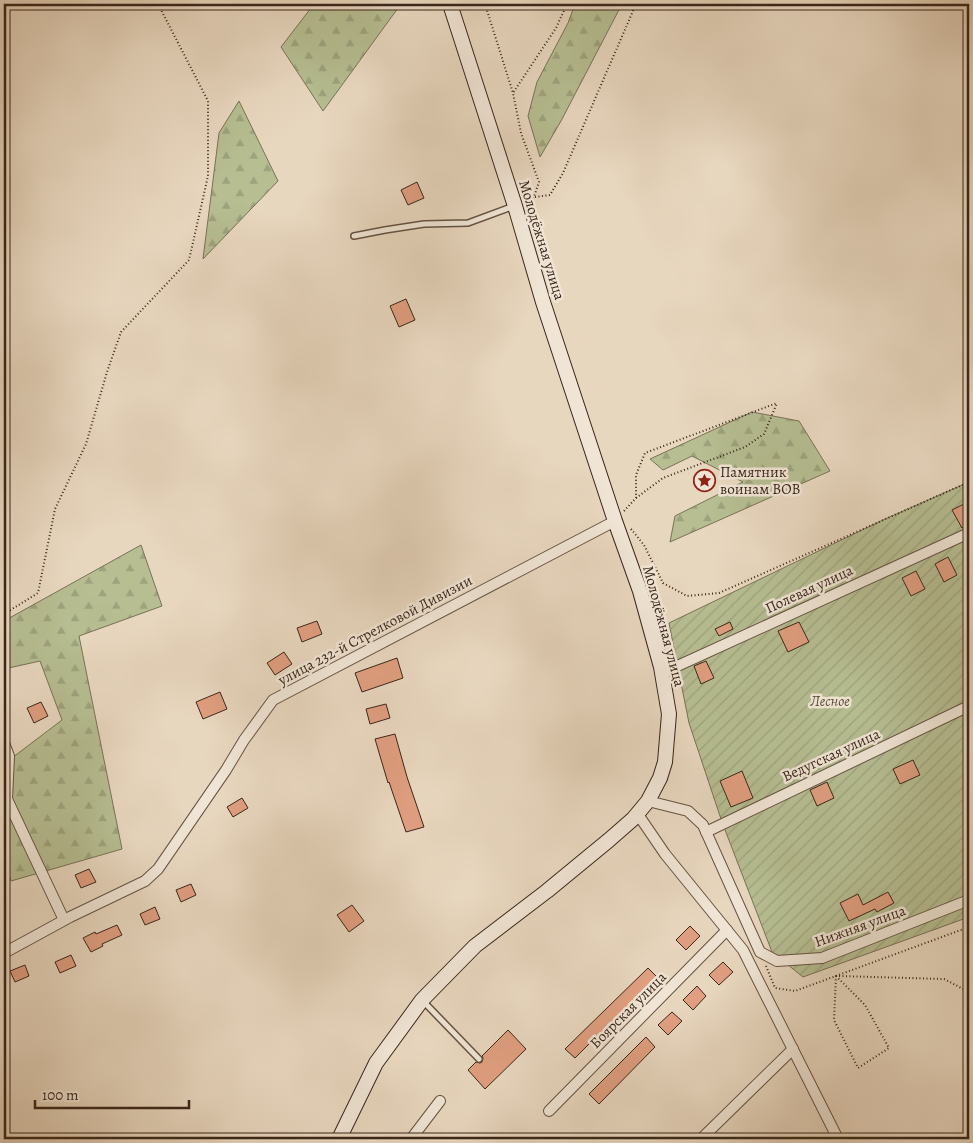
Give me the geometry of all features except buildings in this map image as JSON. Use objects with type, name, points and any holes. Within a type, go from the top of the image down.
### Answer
[{"type":"main road","name":"Молодёжная улица","points":[[339,1139],[376,1063],[422,1000],[475,946],[575,869],[637,814],[648,801],[660,778],[664,762],[669,714],[662,673],[640,591],[615,521],[544,302],[450,4]]},
{"type":"street","name":"улица 232-й Стрелковой Дивизии","points":[[4,953],[64,920],[145,881],[158,868],[226,770],[244,740],[274,700],[615,521]]},
{"type":"street","name":"Полевая улица","points":[[662,673],[969,533]]},
{"type":"street","name":"Ведугская улица","points":[[706,832],[969,706]]},
{"type":"street","points":[[4,744],[9,756],[7,799],[64,920]]},
{"type":"street","points":[[648,801],[688,811],[703,825],[760,952]]},
{"type":"street","points":[[637,814],[666,854],[743,950],[838,1139]]},
{"type":"street","name":"Нижняя улица","points":[[760,952],[777,961],[822,958],[969,900]]},
{"type":"street","name":"Боярская улица","points":[[549,1111],[728,930]]},
{"type":"street","points":[[701,1139],[793,1049]]},
{"type":"street","points":[[411,1139],[440,1100]]},
{"type":"lane","points":[[354,236],[424,224],[468,223],[515,206]]},
{"type":"lane","points":[[422,1000],[479,1059]]},
{"type":"path","points":[[4,614],[38,593],[55,509],[86,444],[121,332],[189,260],[208,176],[208,101],[158,4]]},
{"type":"path","points":[[485,4],[513,93],[521,133],[539,182],[534,197]]},
{"type":"path","points":[[513,93],[556,28],[567,4]]},
{"type":"path","points":[[515,206],[534,197],[550,194],[562,173],[636,4]]},
{"type":"path","points":[[636,498],[636,475],[645,453],[777,403],[764,434],[744,447],[663,478],[636,498],[615,521],[631,528],[644,544],[663,583],[687,596],[719,593],[969,482]]},
{"type":"path","points":[[760,952],[776,988],[795,991],[969,927]]},
{"type":"path","points":[[836,976],[864,1005],[889,1048],[858,1068],[834,1020],[836,976]]},
{"type":"path","points":[[836,976],[944,979],[969,992]]},
{"type":"green space","points":[[314,4],[401,4],[323,111],[281,47]]},
{"type":"green space","points":[[575,4],[622,4],[561,121],[540,157],[528,116],[537,82],[568,23]]},
{"type":"green space","points":[[239,101],[278,181],[203,259],[219,133]]},
{"type":"green space","points":[[752,412],[799,421],[830,471],[670,542],[675,516],[743,482],[692,456],[663,470],[650,459]]},
{"type":"green space","name":"Лесное","points":[[969,482],[969,917],[803,977],[772,952],[722,822],[689,723],[669,623],[885,519]]},
{"type":"green space","points":[[141,545],[162,606],[79,636],[122,849],[11,881],[4,860],[4,764],[62,720],[40,661],[4,669],[4,621]]},
{"type":"place","name":"Памятник воинам ВОВ","points":[[704,481]]}]
